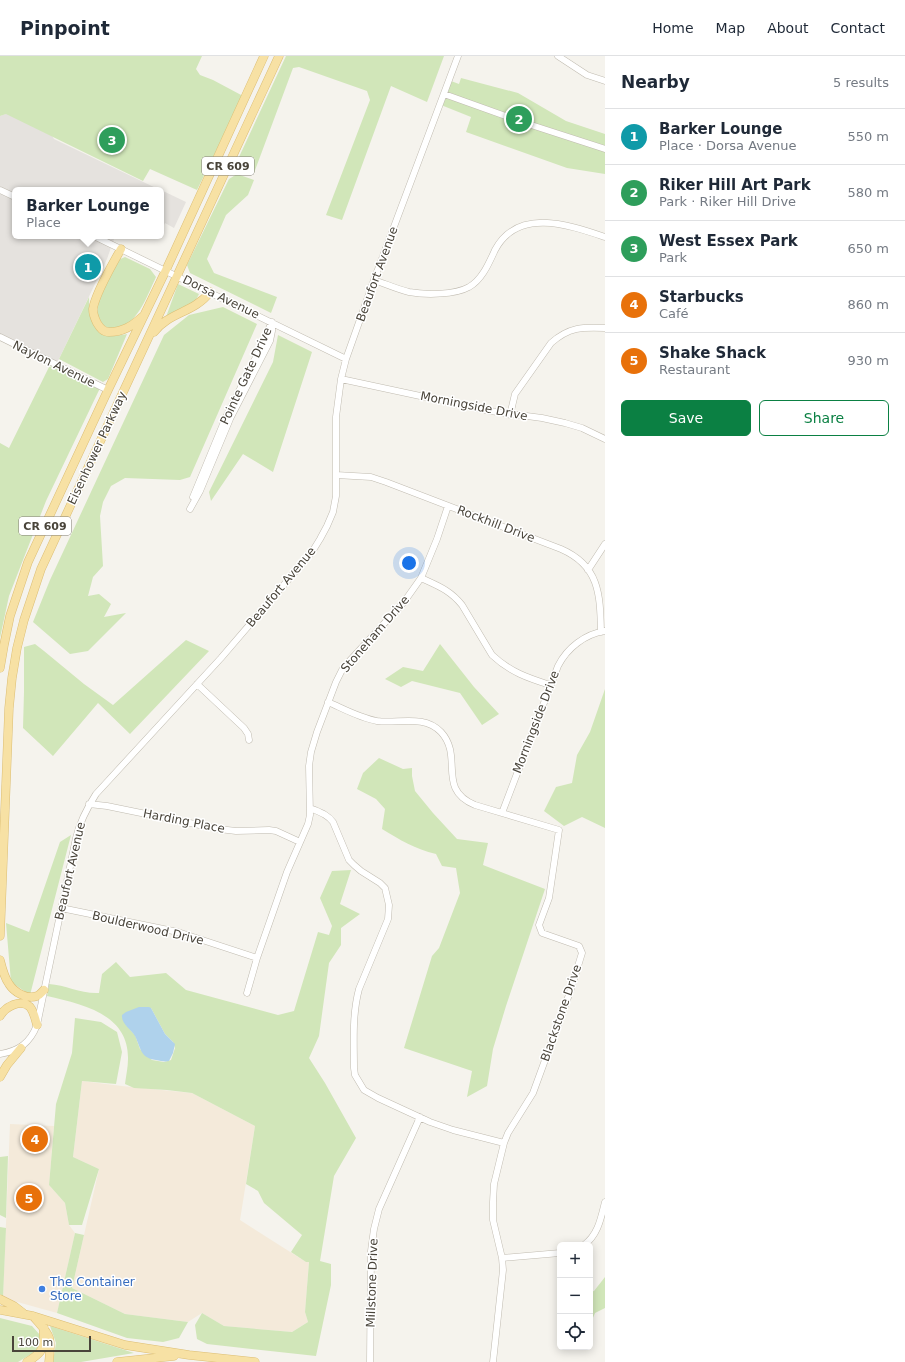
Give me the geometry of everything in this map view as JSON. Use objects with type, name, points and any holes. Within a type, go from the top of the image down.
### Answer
[{"type":"main road","name":"Eisenhower Parkway","points":[[0,668],[10,616],[28,562],[108,390],[147,312],[264,56]]},
{"type":"main road","name":"Eisenhower Parkway","points":[[0,936],[9,708],[17,648],[24,620],[41,569],[279,56]]},
{"type":"main road","points":[[121,249],[95,301],[93,310],[96,321],[100,328],[106,332],[120,331],[135,324],[147,312]]},
{"type":"main road","points":[[147,340],[162,323],[195,306],[204,300],[210,292]]},
{"type":"main road","points":[[0,960],[4,976],[9,986],[15,991],[23,996],[36,997],[44,990]]},
{"type":"main road","points":[[0,1016],[2,1012],[11,1005],[21,1003],[28,1005],[31,1008],[37,1025]]},
{"type":"main road","points":[[0,1077],[7,1065],[21,1048]]},
{"type":"main road","points":[[0,1299],[14,1306],[24,1314]]},
{"type":"main road","points":[[0,1310],[33,1316],[124,1346],[188,1358]]},
{"type":"main road","points":[[33,1316],[48,1331],[51,1340],[49,1362]]},
{"type":"main road","points":[[27,1362],[42,1349],[44,1344],[44,1328]]},
{"type":"main road","points":[[117,1362],[154,1357],[255,1362]]},
{"type":"street","name":"Beaufort Avenue","points":[[21,1048],[31,1037],[37,1025],[77,831],[81,819],[89,804],[96,794],[197,684],[292,575],[320,539],[327,526],[333,512],[336,496],[336,417],[341,379],[346,358],[458,56]]},
{"type":"street","points":[[558,56],[587,75],[605,81]]},
{"type":"street","points":[[444,94],[524,123],[605,149]]},
{"type":"street","points":[[0,190],[12,196]]},
{"type":"street","points":[[374,280],[409,292],[452,293],[470,287],[477,281],[500,242],[514,229],[533,224],[555,224],[583,230],[605,237]]},
{"type":"street","name":"Dorsa Avenue","points":[[100,239],[346,358]]},
{"type":"street","name":"Pointe Gate Drive","points":[[272,322],[270,340],[230,418],[200,491],[190,509],[195,490],[226,417],[272,322]]},
{"type":"street","points":[[510,415],[514,394],[551,343],[571,330],[582,328],[605,328]]},
{"type":"street","name":"Naylon Avenue","points":[[0,337],[108,390]]},
{"type":"street","name":"Morningside Drive","points":[[341,379],[510,415],[542,418],[565,423],[582,428],[605,439]]},
{"type":"street","name":"Rockhill Drive","points":[[336,475],[371,477],[567,552],[578,559],[588,570],[596,584],[599,596],[603,632]]},
{"type":"street","name":"Stoneham Drive","points":[[247,994],[257,958],[287,872],[308,824],[310,808],[309,766],[311,752],[328,702],[343,668],[399,608],[421,578],[437,539],[448,506]]},
{"type":"street","points":[[588,570],[605,544]]},
{"type":"street","points":[[421,578],[448,591],[457,598],[492,655],[499,662],[520,675],[550,685]]},
{"type":"street","name":"Morningside Drive","points":[[502,813],[550,685],[563,657],[581,640],[603,632]]},
{"type":"street","points":[[197,684],[244,728],[248,734],[249,740]]},
{"type":"street","name":"Blackstone Drive","points":[[328,702],[354,714],[376,721],[402,722],[416,720],[435,727],[444,735],[450,746],[453,780],[457,791],[465,800],[559,830],[549,898],[540,925],[542,933],[579,946],[582,952],[570,992],[533,1093],[508,1133],[504,1143],[494,1184],[493,1220],[502,1258],[503,1270],[493,1362]]},
{"type":"street","name":"Harding Place","points":[[89,804],[107,806],[219,830],[276,831],[300,842]]},
{"type":"street","points":[[310,808],[329,817],[333,822],[349,860],[354,866],[385,888],[388,900],[388,919],[358,989],[356,999],[354,1019],[356,1075],[359,1084],[369,1094],[420,1117],[453,1130],[504,1143]]},
{"type":"street","name":"Boulderwood Drive","points":[[61,908],[178,932],[257,958]]},
{"type":"street","points":[[0,1054],[21,1048]]},
{"type":"street","name":"Millstone Drive","points":[[370,1362],[371,1251],[374,1229],[379,1209],[420,1117]]},
{"type":"street","points":[[587,1242],[600,1225],[605,1202]]},
{"type":"street","points":[[502,1258],[557,1253]]},
{"type":"shaded area","points":[[33,104],[54,139],[154,187],[12,187],[12,239],[114,239],[107,259],[56,365],[0,337],[0,116]]},
{"type":"shaded area","points":[[164,191],[186,202],[174,228],[165,223],[164,225]]},
{"type":"shaded area","points":[[82,1081],[192,1093],[255,1126],[240,1220],[306,1262],[309,1261],[305,1312],[308,1322],[292,1332],[224,1326],[202,1313],[188,1322],[125,1314],[72,1288],[99,1169],[73,1157]]},
{"type":"shaded area","points":[[10,1124],[54,1126],[49,1185],[65,1203],[69,1225],[75,1233],[57,1313],[3,1298]]},
{"type":"green space","points":[[0,56],[202,56],[196,69],[200,75],[213,80],[243,96],[197,190],[150,169],[143,181],[6,114],[0,116]]},
{"type":"green space","points":[[286,56],[444,56],[427,102],[391,86],[342,220],[326,215],[370,100],[367,91],[299,67],[293,68],[254,173],[242,166],[239,157]]},
{"type":"green space","points":[[461,78],[518,93],[566,121],[605,134],[605,174],[567,168],[466,132],[471,117],[441,105],[451,81],[459,84]]},
{"type":"green space","points":[[237,174],[254,180],[248,195],[226,215],[207,259],[214,273],[277,297],[271,313],[190,273],[187,265],[229,179]]},
{"type":"green space","points":[[125,257],[150,269],[156,277],[145,301],[135,317],[121,327],[112,329],[104,326],[97,316],[99,298],[118,260]]},
{"type":"green space","points":[[178,284],[199,294],[195,302],[166,317]]},
{"type":"green space","points":[[89,297],[89,307],[96,329],[101,333],[108,335],[116,336],[127,334],[108,379],[103,382],[59,359]]},
{"type":"green space","points":[[223,307],[257,324],[190,477],[180,480],[125,478],[111,486],[103,502],[100,516],[103,566],[93,577],[88,596],[99,594],[111,604],[104,617],[126,613],[88,651],[70,654],[33,622],[50,580],[164,335],[189,315]]},
{"type":"green space","points":[[278,335],[312,352],[273,472],[243,454],[211,501],[209,492],[273,362]]},
{"type":"green space","points":[[58,365],[101,386],[46,501],[9,596],[0,638],[0,443],[9,448],[49,367]]},
{"type":"green space","points":[[186,640],[209,651],[130,734],[98,703],[53,756],[23,728],[24,647],[35,644],[84,684],[113,705]]},
{"type":"green space","points":[[440,644],[474,687],[499,714],[482,725],[460,693],[412,681],[401,687],[385,679],[403,667],[423,671]]},
{"type":"green space","points":[[605,689],[605,828],[582,817],[564,826],[544,811],[556,787],[572,783],[577,755],[590,732]]},
{"type":"green space","points":[[379,758],[403,769],[412,768],[415,791],[457,839],[488,843],[483,865],[545,889],[493,1049],[487,1086],[467,1097],[472,1071],[404,1048],[432,956],[439,948],[460,893],[456,868],[442,866],[436,854],[414,847],[382,829],[385,809],[376,799],[357,789],[363,773]]},
{"type":"green space","points":[[71,835],[30,995],[11,982],[6,923],[29,932],[60,842]]},
{"type":"green space","points":[[351,870],[340,904],[360,914],[341,928],[341,945],[329,963],[319,1036],[309,1058],[356,1138],[334,1176],[320,1261],[331,1264],[331,1285],[316,1356],[207,1344],[197,1339],[195,1325],[202,1313],[224,1326],[292,1332],[308,1322],[305,1312],[309,1262],[306,1262],[291,1252],[302,1235],[264,1203],[258,1191],[246,1184],[255,1126],[192,1093],[134,1088],[125,1084],[128,1059],[126,1044],[121,1031],[112,1021],[101,1014],[75,1003],[47,996],[49,984],[86,992],[99,993],[102,974],[116,962],[130,977],[166,973],[186,990],[278,1015],[294,1011],[318,932],[329,935],[332,926],[320,898],[332,871]],"holes":[[[151,1008],[165,1034],[173,1042],[175,1048],[171,1060],[164,1062],[152,1060],[140,1049],[135,1035],[126,1025]]]},
{"type":"green space","points":[[75,1018],[101,1022],[117,1032],[122,1052],[116,1084],[82,1081],[73,1157],[99,1169],[82,1225],[69,1225],[65,1203],[49,1185],[56,1104],[72,1053]]},
{"type":"green space","points":[[8,1156],[6,1218],[0,1215],[0,1157]]},
{"type":"green space","points":[[0,1227],[6,1228],[3,1298],[0,1294]]},
{"type":"green space","points":[[75,1233],[84,1235],[72,1288],[125,1314],[188,1322],[179,1338],[163,1342],[127,1338],[57,1313]]},
{"type":"green space","points":[[605,1277],[605,1308],[595,1313],[593,1318],[593,1291]]},
{"type":"green space","points":[[0,1318],[32,1326],[40,1335],[38,1350],[18,1362],[0,1362]]},
{"type":"green space","points":[[50,1326],[134,1353],[81,1362],[53,1362],[56,1343]]},
{"type":"water","points":[[139,1007],[151,1008],[165,1034],[175,1044],[169,1061],[151,1059],[144,1055],[135,1036],[123,1021],[122,1015]]},
{"type":"place","name":"Riker Hill Art Park","points":[[519,119]]},
{"type":"place","name":"West Essex Park","points":[[112,140]]},
{"type":"place","name":"Barker Lounge","points":[[88,267]]},
{"type":"place","name":"Starbucks","points":[[35,1139]]},
{"type":"place","name":"Shake Shack","points":[[29,1198]]},
{"type":"place","name":"The Container Store","points":[[42,1289]]}]
